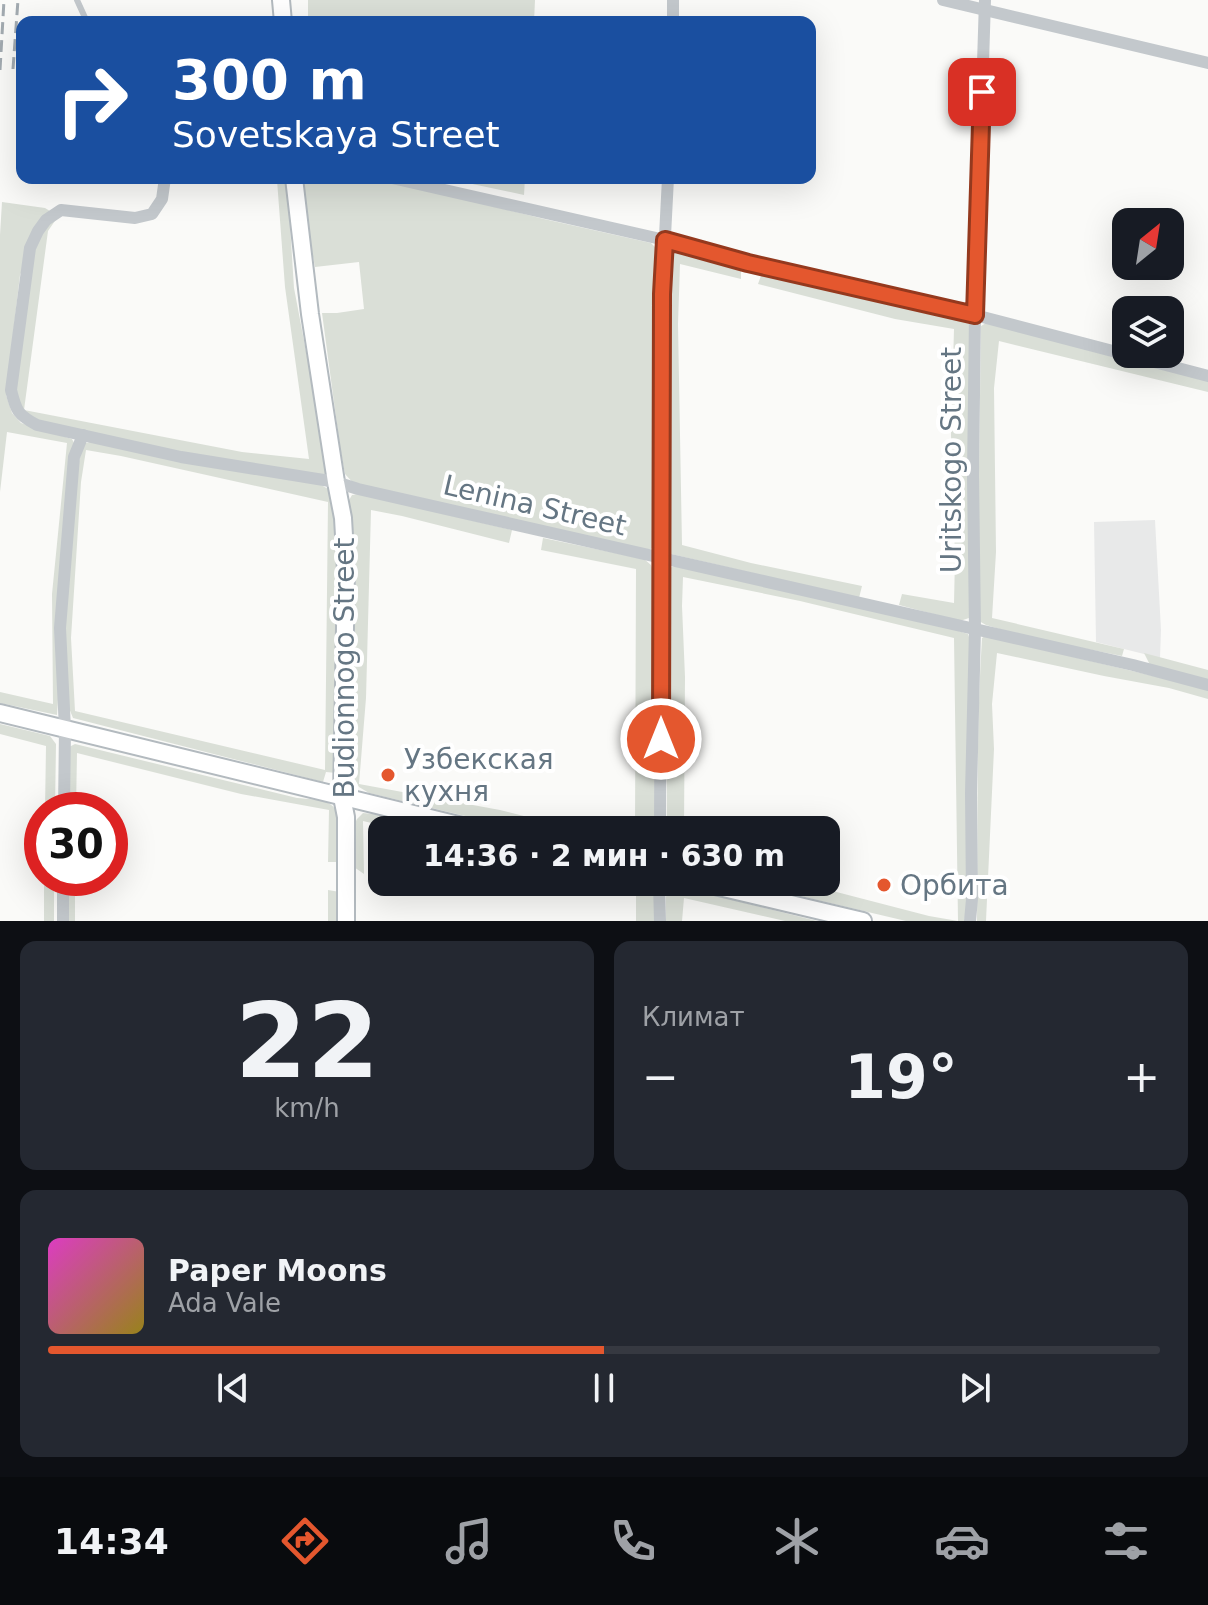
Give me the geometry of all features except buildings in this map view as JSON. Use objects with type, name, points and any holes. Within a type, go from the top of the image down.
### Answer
[{"type":"street","points":[[943,0],[985,4],[1038,23],[1208,63]]},
{"type":"street","name":"Uritskogo Street","points":[[970,921],[975,629],[975,315],[985,4]]},
{"type":"street","name":"Lenina Street","points":[[164,184],[162,199],[152,214],[135,218],[61,210],[46,220],[38,231],[30,248],[11,390],[15,407],[22,417],[37,425],[181,457],[336,482],[1133,665],[1208,685]]},
{"type":"street","name":"Budionnogo Street","points":[[295,184],[310,314],[343,518],[346,571],[342,797],[346,817],[346,921]]},
{"type":"street","points":[[418,184],[975,315],[1208,376]]},
{"type":"street","points":[[660,816],[662,294],[668,184]]},
{"type":"street","points":[[64,792],[60,628],[74,457],[83,435]]},
{"type":"street","points":[[0,713],[421,816]]},
{"type":"street","points":[[63,896],[63,921]]},
{"type":"street","points":[[659,896],[660,921]]},
{"type":"street","points":[[757,896],[863,921]]},
{"type":"shaded area","points":[[308,0],[535,0],[534,16],[308,16]]},
{"type":"shaded area","points":[[277,184],[286,184],[294,288],[329,472],[323,477],[271,470],[46,424],[21,410],[15,382],[35,244],[45,226],[59,215],[48,231],[24,410],[242,452],[309,459],[285,287]]},
{"type":"shaded area","points":[[303,184],[403,184],[651,243],[658,250],[656,543],[651,549],[355,485],[345,474],[322,313],[364,309],[359,262],[315,267],[301,195]]},
{"type":"shaded area","points":[[472,184],[525,184],[524,195]]},
{"type":"shaded area","points":[[2,202],[50,211],[20,275],[6,395],[12,413],[21,423],[72,439],[74,443],[57,715],[0,703],[0,692],[53,704],[52,594],[67,443],[7,432],[0,492]]},
{"type":"shaded area","points":[[678,249],[741,264],[741,279],[680,264],[678,324],[682,545],[862,586],[859,598],[671,554],[667,548],[668,260],[671,252]]},
{"type":"shaded area","points":[[763,270],[971,321],[969,618],[960,621],[899,605],[902,594],[954,603],[951,435],[954,329],[895,319],[758,284]]},
{"type":"shaded area","points":[[986,323],[1112,356],[1112,368],[1158,368],[1208,381],[1208,392],[999,341],[994,388],[996,552],[992,618],[1124,649],[1122,656],[1023,636],[979,621],[981,326]]},
{"type":"shaded area","points":[[93,441],[321,485],[330,490],[339,536],[336,773],[326,772],[323,782],[73,718],[69,708],[63,647],[74,484],[83,444]],"holes":[[[86,450],[328,502],[325,770],[75,711],[71,638],[81,482]]]},
{"type":"shaded area","points":[[360,494],[512,530],[509,543],[371,510],[366,698],[359,784],[524,816],[465,816],[369,793],[359,787],[351,773],[356,569],[348,502],[352,495]]},
{"type":"shaded area","points":[[1155,520],[1160,658],[1096,642],[1094,522]]},
{"type":"shaded area","points":[[543,538],[644,559],[651,565],[654,573],[655,816],[635,816],[636,569],[541,550]]},
{"type":"shaded area","points":[[678,565],[968,634],[971,643],[964,921],[958,921],[954,638],[683,577],[684,816],[667,816],[666,574],[669,568]]},
{"type":"shaded area","points":[[985,636],[1208,689],[1208,699],[1169,688],[997,653],[992,704],[994,749],[986,921],[977,921],[979,709],[982,638]]},
{"type":"shaded area","points":[[1144,653],[1208,670],[1208,680],[1150,665]]},
{"type":"shaded area","points":[[0,724],[50,736],[56,744],[55,792],[45,792],[46,746],[0,734]]},
{"type":"shaded area","points":[[75,744],[297,798],[327,802],[334,808],[339,822],[339,862],[328,862],[329,810],[241,794],[77,753],[76,792],[67,792],[67,748]]},
{"type":"shaded area","points":[[363,813],[382,815],[368,816],[368,822],[363,821],[364,874],[354,867],[354,825]]},
{"type":"shaded area","points":[[328,890],[340,892],[340,921],[328,921]]},
{"type":"shaded area","points":[[840,893],[958,921],[906,921],[800,896],[840,896]]},
{"type":"shaded area","points":[[44,896],[54,896],[54,921],[44,921]]},
{"type":"shaded area","points":[[66,896],[75,896],[75,921],[66,921]]},
{"type":"shaded area","points":[[636,896],[654,896],[655,921],[636,921]]},
{"type":"shaded area","points":[[716,896],[817,921],[785,921],[684,898],[682,921],[666,921],[666,897]]},
{"type":"railway","points":[[0,70],[4,0]]},
{"type":"railway","points":[[17,16],[18,0]]},
{"type":"railway","points":[[13,69],[16,28]]},
{"type":"place","name":"Узбекская кухня","points":[[388,775]]},
{"type":"place","name":"Орбита","points":[[884,885]]},
{"type":"route","points":[[661,739],[662,294],[665,240],[748,263],[975,315],[982,92]]}]
